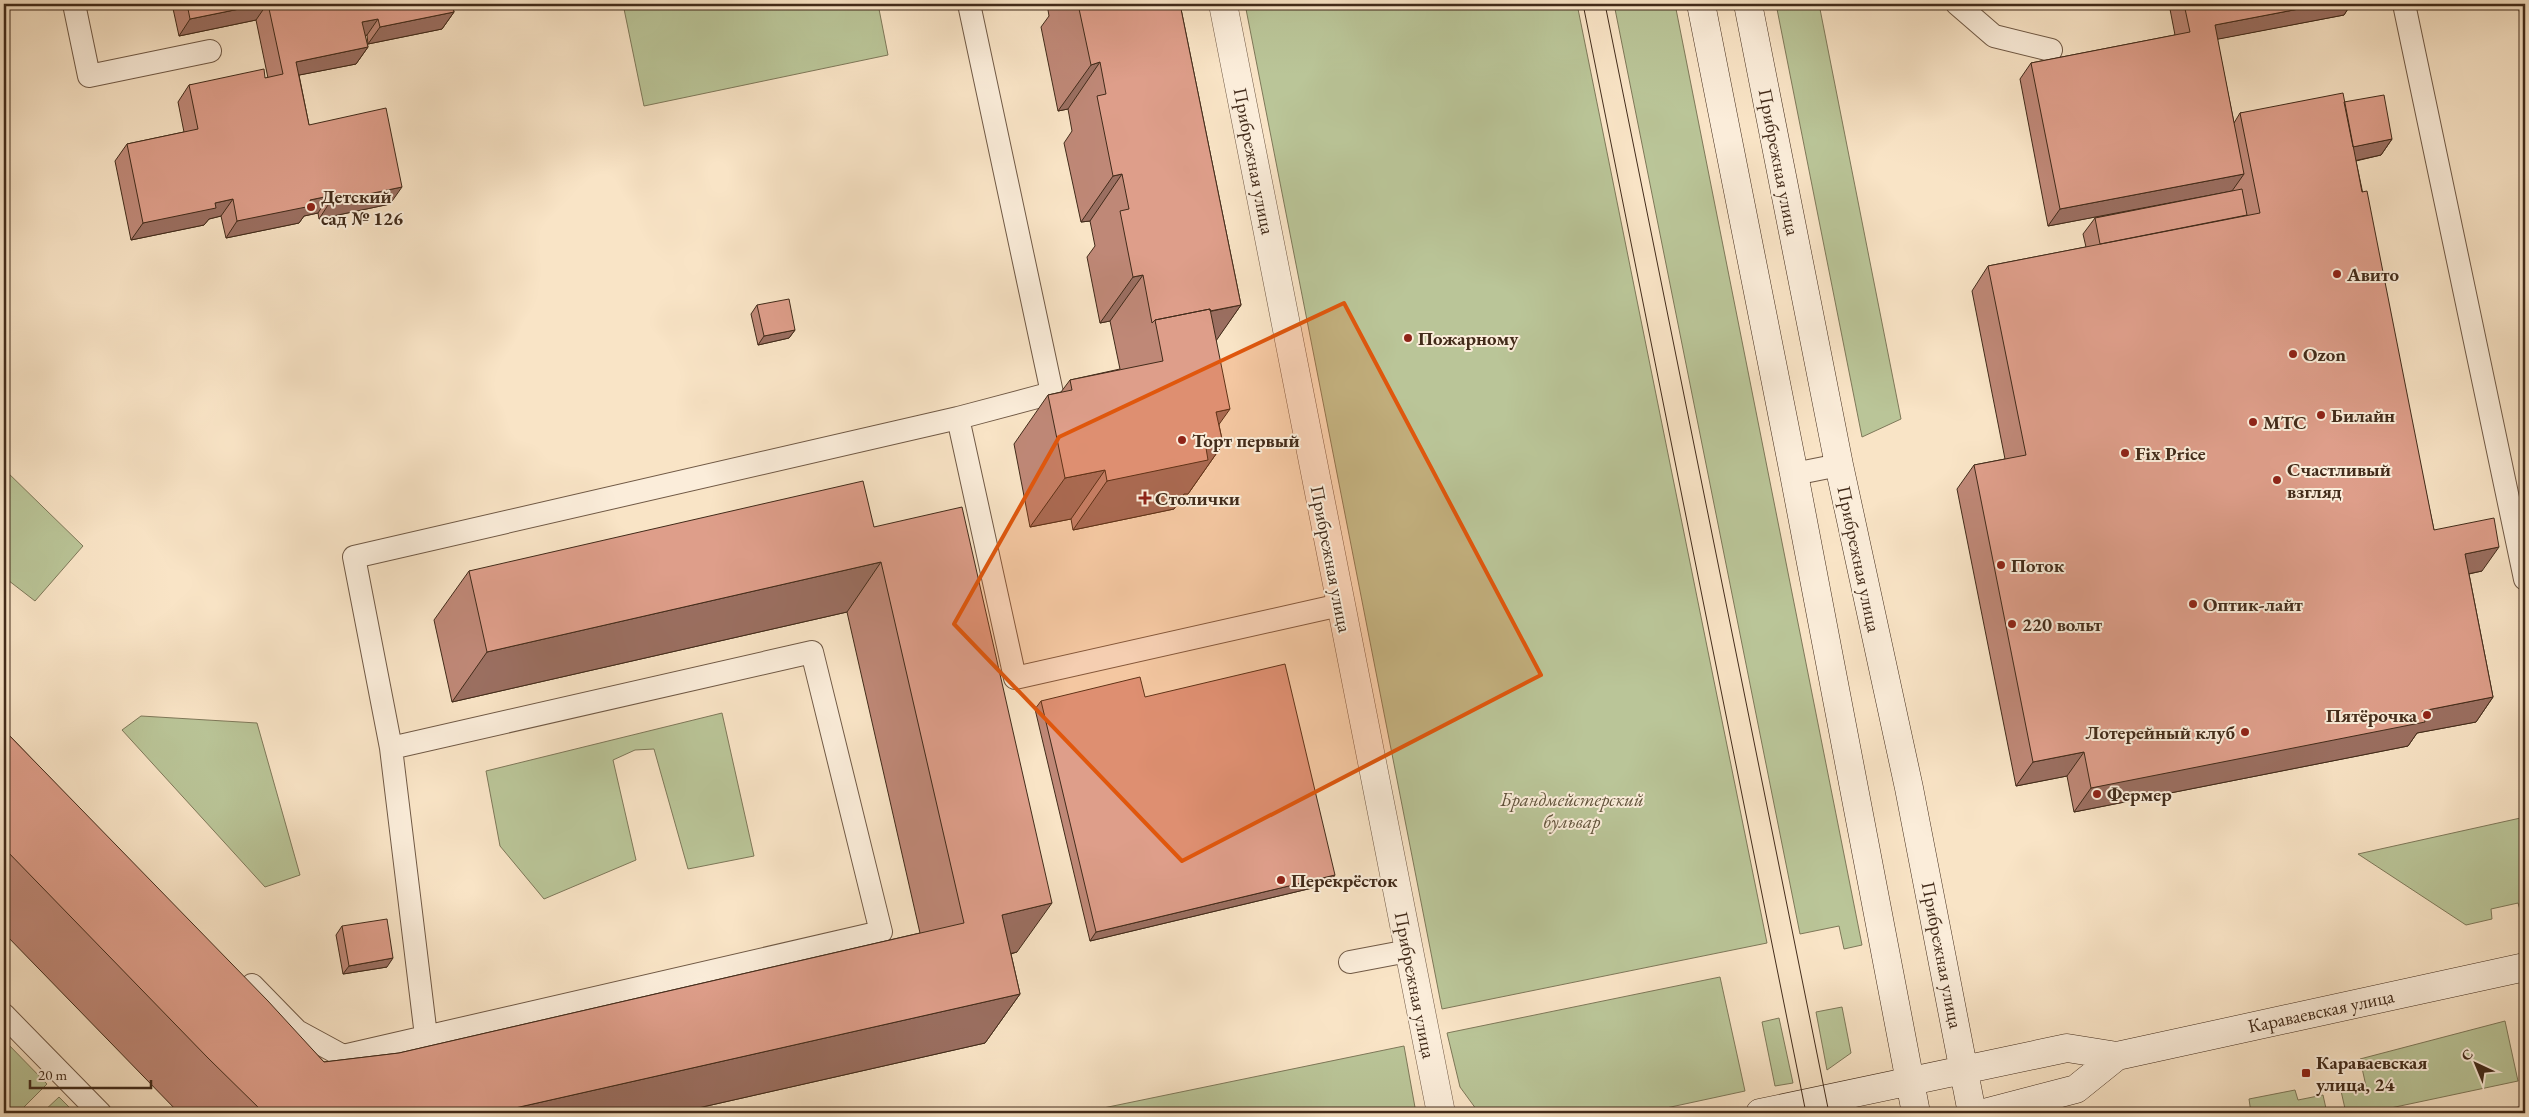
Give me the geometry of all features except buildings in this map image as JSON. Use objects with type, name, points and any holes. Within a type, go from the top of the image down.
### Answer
[{"type":"street","name":"Прибрежная улица","points":[[1223,4],[1441,1113]]},
{"type":"street","points":[[1701,4],[1794,474],[1916,1113]]},
{"type":"street","name":"Прибрежная улица","points":[[1748,4],[1839,464],[1909,788],[1972,1113]]},
{"type":"street","name":"Караваевская улица","points":[[1760,1113],[2067,1048],[2117,1056],[2525,967]]},
{"type":"street","name":"Караваевская улица","points":[[1984,1113],[2076,1089],[2117,1056]]},
{"type":"lane","points":[[74,4],[89,76],[210,51]]},
{"type":"lane","points":[[426,1036],[391,748],[354,557],[958,418],[1052,393],[969,4]]},
{"type":"lane","points":[[1956,4],[1994,36],[2051,50]]},
{"type":"lane","points":[[2404,4],[2525,579]]},
{"type":"lane","points":[[958,418],[1015,678],[1340,605]]},
{"type":"lane","points":[[1794,474],[1839,464]]},
{"type":"lane","points":[[236,969],[297,1031],[345,1066],[426,1036],[881,932],[812,652],[391,748]]},
{"type":"lane","points":[[1350,962],[1408,951]]},
{"type":"lane","points":[[4,1015],[100,1113]]},
{"type":"highlighted area","points":[[1344,303],[1541,675],[1182,861],[954,624],[1059,437]]},
{"type":"green space","points":[[623,4],[878,4],[888,55],[644,106]]},
{"type":"green space","name":"Брандмейстерский бульвар","points":[[1245,4],[1577,4],[1767,943],[1442,1009]]},
{"type":"green space","points":[[1614,4],[1675,4],[1862,945],[1844,949],[1839,926],[1800,934]]},
{"type":"green space","points":[[1776,4],[1819,4],[1901,419],[1862,437]]},
{"type":"green space","points":[[4,469],[83,546],[35,601],[4,577]]},
{"type":"green space","points":[[722,713],[754,856],[688,869],[654,749],[635,750],[613,760],[636,860],[544,899],[500,846],[486,771]]},
{"type":"green space","points":[[141,716],[257,723],[300,875],[265,887],[122,730]]},
{"type":"green space","points":[[2525,817],[2525,912],[2521,913],[2518,903],[2491,909],[2492,919],[2466,925],[2358,854]]},
{"type":"green space","points":[[1720,977],[1745,1091],[1643,1113],[1479,1113],[1460,1087],[1447,1033]]},
{"type":"green space","points":[[1842,1007],[1851,1053],[1827,1070],[1816,1012]]},
{"type":"green space","points":[[1779,1018],[1793,1083],[1775,1086],[1762,1022]]},
{"type":"green space","points":[[2505,1021],[2518,1081],[2367,1113],[2346,1113],[2341,1091],[2366,1086],[2360,1059]]},
{"type":"green space","points":[[4,1040],[47,1084],[18,1113],[4,1113]]},
{"type":"green space","points":[[1404,1046],[1416,1113],[1079,1113]]},
{"type":"green space","points":[[2295,1090],[2298,1100],[2323,1095],[2327,1113],[2251,1113],[2249,1099]]},
{"type":"green space","points":[[59,1097],[75,1113],[42,1113]]},
{"type":"tram line","points":[[1583,4],[1806,1113]]},
{"type":"tram line","points":[[1605,4],[1829,1113]]},
{"type":"place","name":"Детский сад № 126","points":[[311,207]]},
{"type":"place","name":"Авито","points":[[2337,274]]},
{"type":"place","name":"Пожарному","points":[[1408,338]]},
{"type":"place","name":"Ozon","points":[[2293,354]]},
{"type":"place","name":"Билайн","points":[[2321,415]]},
{"type":"place","name":"МТС","points":[[2253,422]]},
{"type":"place","name":"Торт первый","points":[[1182,440]]},
{"type":"place","name":"Fix Price","points":[[2125,453]]},
{"type":"place","name":"Счастливый взгляд","points":[[2277,480]]},
{"type":"place","name":"Столички","points":[[1145,498]]},
{"type":"place","name":"Поток","points":[[2001,565]]},
{"type":"place","name":"Оптик-лайт","points":[[2193,604]]},
{"type":"place","name":"220 вольт","points":[[2012,624]]},
{"type":"place","name":"Пятёрочка","points":[[2427,715]]},
{"type":"place","name":"Лотерейный клуб","points":[[2245,732]]},
{"type":"place","name":"Фермер","points":[[2097,794]]},
{"type":"place","name":"Перекрёсток","points":[[1281,880]]},
{"type":"place","name":"Караваевская улица, 24","points":[[2306,1073]]}]
